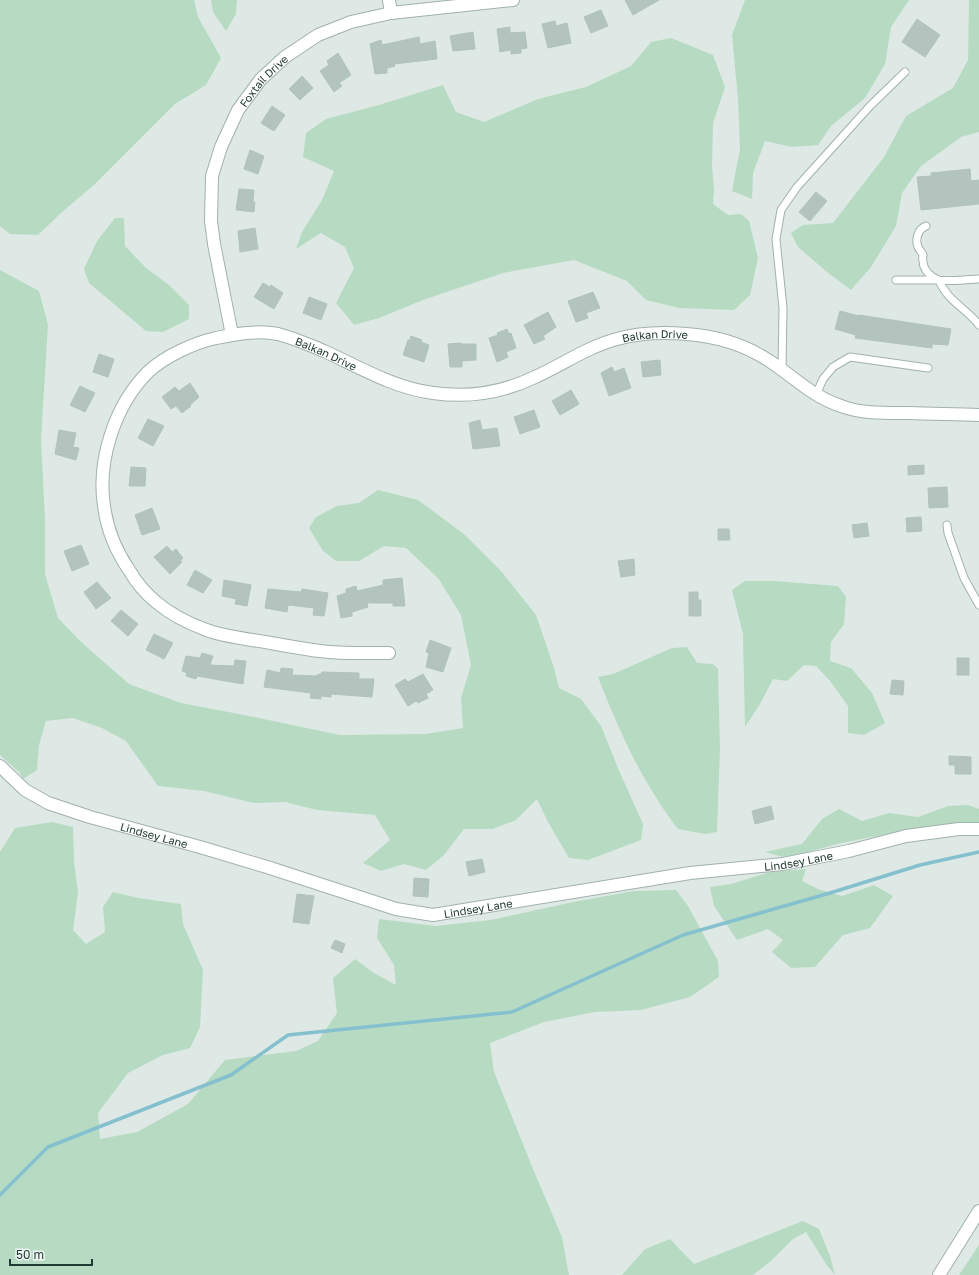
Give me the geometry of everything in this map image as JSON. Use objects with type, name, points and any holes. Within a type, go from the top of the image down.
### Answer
[{"type":"street","points":[[389,0],[391,14]]},
{"type":"street","name":"Foxtail Drive","points":[[232,335],[211,222],[212,176],[221,147],[238,110],[261,79],[285,57],[318,35],[351,22],[391,14],[513,0]]},
{"type":"street","name":"Balkan Drive","points":[[390,653],[323,652],[205,630],[175,615],[156,602],[137,583],[120,556],[108,528],[103,504],[102,476],[107,449],[116,420],[132,390],[150,370],[175,353],[210,339],[255,332],[278,334],[303,342],[389,381],[411,389],[436,394],[467,395],[511,387],[537,376],[573,356],[616,339],[650,334],[687,334],[710,337],[752,351],[771,362],[816,395],[844,408],[873,413],[979,415]]},
{"type":"street","name":"Lindsey Lane","points":[[0,766],[25,790],[48,803],[90,817],[259,865],[396,909],[433,915],[690,872],[783,864],[906,836],[959,829],[979,829]]},
{"type":"street","points":[[939,1275],[979,1211]]},
{"type":"lane","points":[[782,370],[783,308],[776,239],[781,210],[802,181],[870,106],[905,72]]},
{"type":"lane","points":[[926,226],[919,231],[917,238],[918,247],[923,256],[922,263],[930,276],[939,280],[943,290],[948,296],[973,317],[979,325]]},
{"type":"lane","points":[[896,280],[979,279]]},
{"type":"lane","points":[[816,395],[823,379],[833,368],[850,357],[928,368]]},
{"type":"lane","points":[[947,525],[948,533],[964,578],[979,605]]},
{"type":"green space","points":[[0,0],[194,0],[198,17],[221,58],[206,85],[175,104],[95,184],[38,235],[10,234],[0,226]]},
{"type":"green space","points":[[211,0],[237,0],[236,14],[226,31],[213,12]]},
{"type":"green space","points":[[745,0],[909,0],[891,27],[885,64],[865,98],[831,126],[818,145],[792,147],[765,141],[753,173],[752,199],[732,191],[740,149],[738,99],[732,35]]},
{"type":"green space","points":[[969,0],[979,0],[979,132],[961,137],[921,166],[902,193],[896,226],[871,267],[851,290],[798,247],[791,233],[803,225],[833,223],[884,157],[906,116],[953,88],[968,60]]},
{"type":"green space","points":[[671,38],[713,55],[725,87],[713,123],[713,204],[728,215],[741,214],[749,221],[758,258],[750,295],[734,310],[679,308],[646,300],[627,281],[574,260],[503,273],[423,300],[379,318],[354,325],[336,303],[354,268],[345,247],[321,233],[296,249],[302,232],[322,200],[334,171],[303,157],[306,133],[326,119],[379,105],[443,85],[456,112],[484,122],[538,99],[586,87],[631,66],[651,42]]},
{"type":"green space","points":[[115,218],[124,218],[125,246],[146,268],[169,285],[189,305],[189,319],[163,332],[146,331],[89,283],[84,269],[97,241]]},
{"type":"green space","points":[[0,270],[39,291],[48,325],[41,439],[45,520],[45,574],[58,618],[80,641],[129,684],[181,703],[340,735],[426,734],[463,728],[461,698],[471,665],[461,615],[438,578],[406,548],[384,546],[359,561],[336,561],[323,551],[309,528],[316,517],[337,506],[359,503],[378,490],[418,500],[464,534],[501,571],[536,615],[554,668],[559,688],[581,699],[601,726],[643,824],[641,840],[588,860],[569,858],[548,822],[537,799],[516,820],[493,829],[464,829],[444,855],[426,870],[404,864],[381,871],[363,863],[390,840],[375,815],[317,810],[285,802],[254,803],[204,791],[158,786],[126,741],[102,728],[73,718],[46,721],[39,745],[37,770],[23,779],[20,773],[0,755]]},
{"type":"green space","points":[[745,581],[774,581],[838,586],[846,597],[844,624],[831,642],[830,661],[851,668],[872,693],[885,723],[864,735],[848,733],[848,706],[830,681],[816,666],[804,665],[787,681],[773,679],[760,704],[745,727],[743,634],[732,590]]},
{"type":"green space","points":[[687,647],[697,663],[713,664],[718,669],[720,748],[717,832],[705,834],[678,829],[665,811],[632,756],[598,677],[613,674],[672,648]]},
{"type":"green space","points":[[968,805],[979,809],[979,824],[945,824],[906,830],[837,844],[787,858],[765,852],[802,844],[822,819],[839,809],[862,821],[889,813],[918,817],[948,806]]},
{"type":"green space","points":[[52,822],[73,827],[74,862],[78,892],[73,930],[86,944],[105,932],[103,907],[113,892],[138,898],[181,904],[183,924],[203,970],[200,1027],[190,1048],[163,1055],[128,1073],[98,1113],[100,1139],[137,1132],[188,1104],[225,1060],[296,1051],[318,1041],[337,1013],[333,978],[355,959],[374,973],[396,985],[394,965],[377,938],[379,919],[436,926],[491,920],[573,902],[634,891],[676,890],[688,906],[718,961],[719,977],[690,997],[641,1010],[595,1012],[544,1022],[490,1043],[494,1072],[562,1237],[569,1275],[0,1275],[0,852],[15,828]]},
{"type":"green space","points":[[806,869],[802,881],[818,889],[842,896],[874,885],[893,896],[870,928],[843,935],[815,967],[791,968],[772,952],[783,940],[768,929],[737,940],[714,906],[710,887],[731,884],[770,872]]},
{"type":"green space","points":[[803,1221],[819,1229],[830,1256],[835,1275],[826,1264],[806,1232],[793,1239],[772,1260],[753,1275],[622,1275],[645,1249],[670,1239],[694,1264]]},
{"type":"green space","points":[[979,1245],[979,1275],[959,1275]]},
{"type":"building","points":[[625,0],[659,0],[633,15]]},
{"type":"building","points":[[601,10],[608,26],[591,33],[584,17]]},
{"type":"building","points":[[917,19],[940,35],[925,57],[902,42]]},
{"type":"building","points":[[555,21],[556,26],[567,23],[571,43],[548,48],[542,24]]},
{"type":"building","points":[[510,27],[510,33],[525,32],[527,48],[521,49],[521,53],[511,54],[511,50],[500,52],[497,29]]},
{"type":"building","points":[[473,32],[475,49],[453,51],[450,36]]},
{"type":"building","points":[[419,37],[420,44],[435,41],[437,59],[394,64],[395,66],[387,68],[387,73],[375,74],[370,44],[381,40],[382,45]]},
{"type":"building","points":[[338,53],[351,75],[339,83],[342,86],[334,92],[320,71],[329,65],[327,61]]},
{"type":"building","points":[[302,76],[313,88],[300,100],[289,89]]},
{"type":"building","points":[[272,106],[285,115],[274,131],[261,123]]},
{"type":"building","points":[[250,150],[264,156],[258,174],[244,169]]},
{"type":"building","points":[[970,169],[971,181],[979,180],[979,204],[921,210],[917,177],[931,176],[931,173]]},
{"type":"building","points":[[239,189],[254,190],[254,212],[236,210]]},
{"type":"building","points":[[816,192],[827,201],[810,221],[799,212]]},
{"type":"building","points":[[255,228],[258,249],[240,252],[238,231]]},
{"type":"building","points":[[263,283],[270,287],[271,285],[283,293],[274,309],[254,297]]},
{"type":"building","points":[[593,292],[600,308],[586,313],[588,318],[576,322],[568,301]]},
{"type":"building","points":[[309,297],[327,304],[321,320],[303,313]]},
{"type":"building","points":[[840,311],[859,316],[951,329],[948,345],[932,344],[932,348],[855,338],[856,335],[835,329]]},
{"type":"building","points":[[548,312],[556,327],[543,336],[545,339],[534,344],[524,325]]},
{"type":"building","points":[[507,329],[509,334],[511,333],[516,348],[506,352],[508,357],[497,362],[489,338],[498,335],[497,333]]},
{"type":"building","points":[[411,336],[422,340],[421,342],[429,345],[424,362],[403,355],[408,340],[410,340]]},
{"type":"building","points":[[448,344],[476,344],[476,360],[462,361],[462,367],[450,367]]},
{"type":"building","points":[[99,354],[114,359],[108,377],[93,372]]},
{"type":"building","points":[[660,360],[661,375],[643,377],[641,362]]},
{"type":"building","points":[[612,367],[614,372],[624,368],[631,388],[609,396],[601,373]]},
{"type":"building","points":[[190,383],[199,397],[182,413],[176,406],[171,409],[162,397],[175,387],[179,391]]},
{"type":"building","points":[[80,386],[95,393],[85,412],[70,405]]},
{"type":"building","points":[[571,390],[579,404],[560,415],[552,401]]},
{"type":"building","points":[[534,410],[540,427],[520,434],[514,417]]},
{"type":"building","points":[[148,419],[164,426],[153,446],[138,438]]},
{"type":"building","points":[[480,420],[482,430],[497,428],[500,446],[473,449],[469,423]]},
{"type":"building","points":[[59,430],[76,433],[73,447],[79,448],[76,460],[55,454]]},
{"type":"building","points":[[924,465],[924,474],[908,475],[908,466]]},
{"type":"building","points":[[131,467],[146,468],[145,486],[129,486]]},
{"type":"building","points":[[947,487],[948,507],[929,508],[928,488]]},
{"type":"building","points":[[152,508],[160,529],[142,535],[135,515]]},
{"type":"building","points":[[921,517],[922,531],[907,532],[906,518]]},
{"type":"building","points":[[867,523],[869,536],[854,538],[852,525]]},
{"type":"building","points":[[718,529],[729,529],[730,540],[718,540]]},
{"type":"building","points":[[81,545],[89,564],[72,571],[64,551]]},
{"type":"building","points":[[167,546],[172,552],[176,549],[183,558],[180,561],[182,562],[170,574],[154,557]]},
{"type":"building","points":[[634,559],[635,575],[621,577],[618,561]]},
{"type":"building","points":[[195,570],[212,580],[203,593],[187,585]]},
{"type":"building","points":[[402,578],[405,606],[393,606],[393,603],[367,603],[368,607],[352,612],[352,616],[341,618],[337,596],[346,593],[346,589],[356,586],[357,591],[383,585],[383,580]]},
{"type":"building","points":[[224,580],[251,585],[247,606],[235,604],[236,599],[222,596]]},
{"type":"building","points":[[97,582],[111,598],[96,609],[84,592]]},
{"type":"building","points":[[268,589],[301,592],[302,589],[328,593],[324,616],[313,615],[314,608],[288,605],[287,612],[265,608]]},
{"type":"building","points":[[689,592],[698,592],[698,600],[701,600],[701,616],[689,616]]},
{"type":"building","points":[[121,610],[138,624],[128,636],[111,621]]},
{"type":"building","points":[[154,634],[173,643],[164,659],[146,650]]},
{"type":"building","points":[[430,640],[451,648],[443,672],[426,667],[429,653],[426,652]]},
{"type":"building","points":[[202,653],[213,656],[210,665],[234,666],[235,660],[246,661],[243,684],[197,676],[196,679],[186,676],[187,673],[182,671],[186,656],[200,658]]},
{"type":"building","points":[[957,658],[969,658],[969,675],[957,675]]},
{"type":"building","points":[[281,668],[293,669],[292,675],[316,676],[322,672],[359,673],[359,679],[374,679],[372,697],[331,694],[331,697],[321,696],[321,699],[310,698],[311,693],[264,687],[267,670],[280,673]]},
{"type":"building","points":[[423,674],[433,690],[426,694],[428,698],[418,703],[416,701],[408,706],[395,685],[405,679],[408,682]]},
{"type":"building","points":[[892,680],[904,681],[903,695],[890,694]]},
{"type":"building","points":[[949,756],[971,757],[971,774],[955,774],[955,765],[949,765]]},
{"type":"building","points":[[771,806],[774,819],[755,824],[752,811]]},
{"type":"building","points":[[482,859],[485,872],[469,876],[466,862]]},
{"type":"building","points":[[414,878],[429,879],[428,897],[413,896]]},
{"type":"building","points":[[297,894],[314,896],[309,924],[293,922]]},
{"type":"building","points":[[335,940],[345,944],[342,953],[331,948]]},
{"type":"waterway","points":[[0,1195],[48,1147],[231,1075],[288,1035],[512,1012],[683,935],[830,893],[920,865],[979,852]]}]
